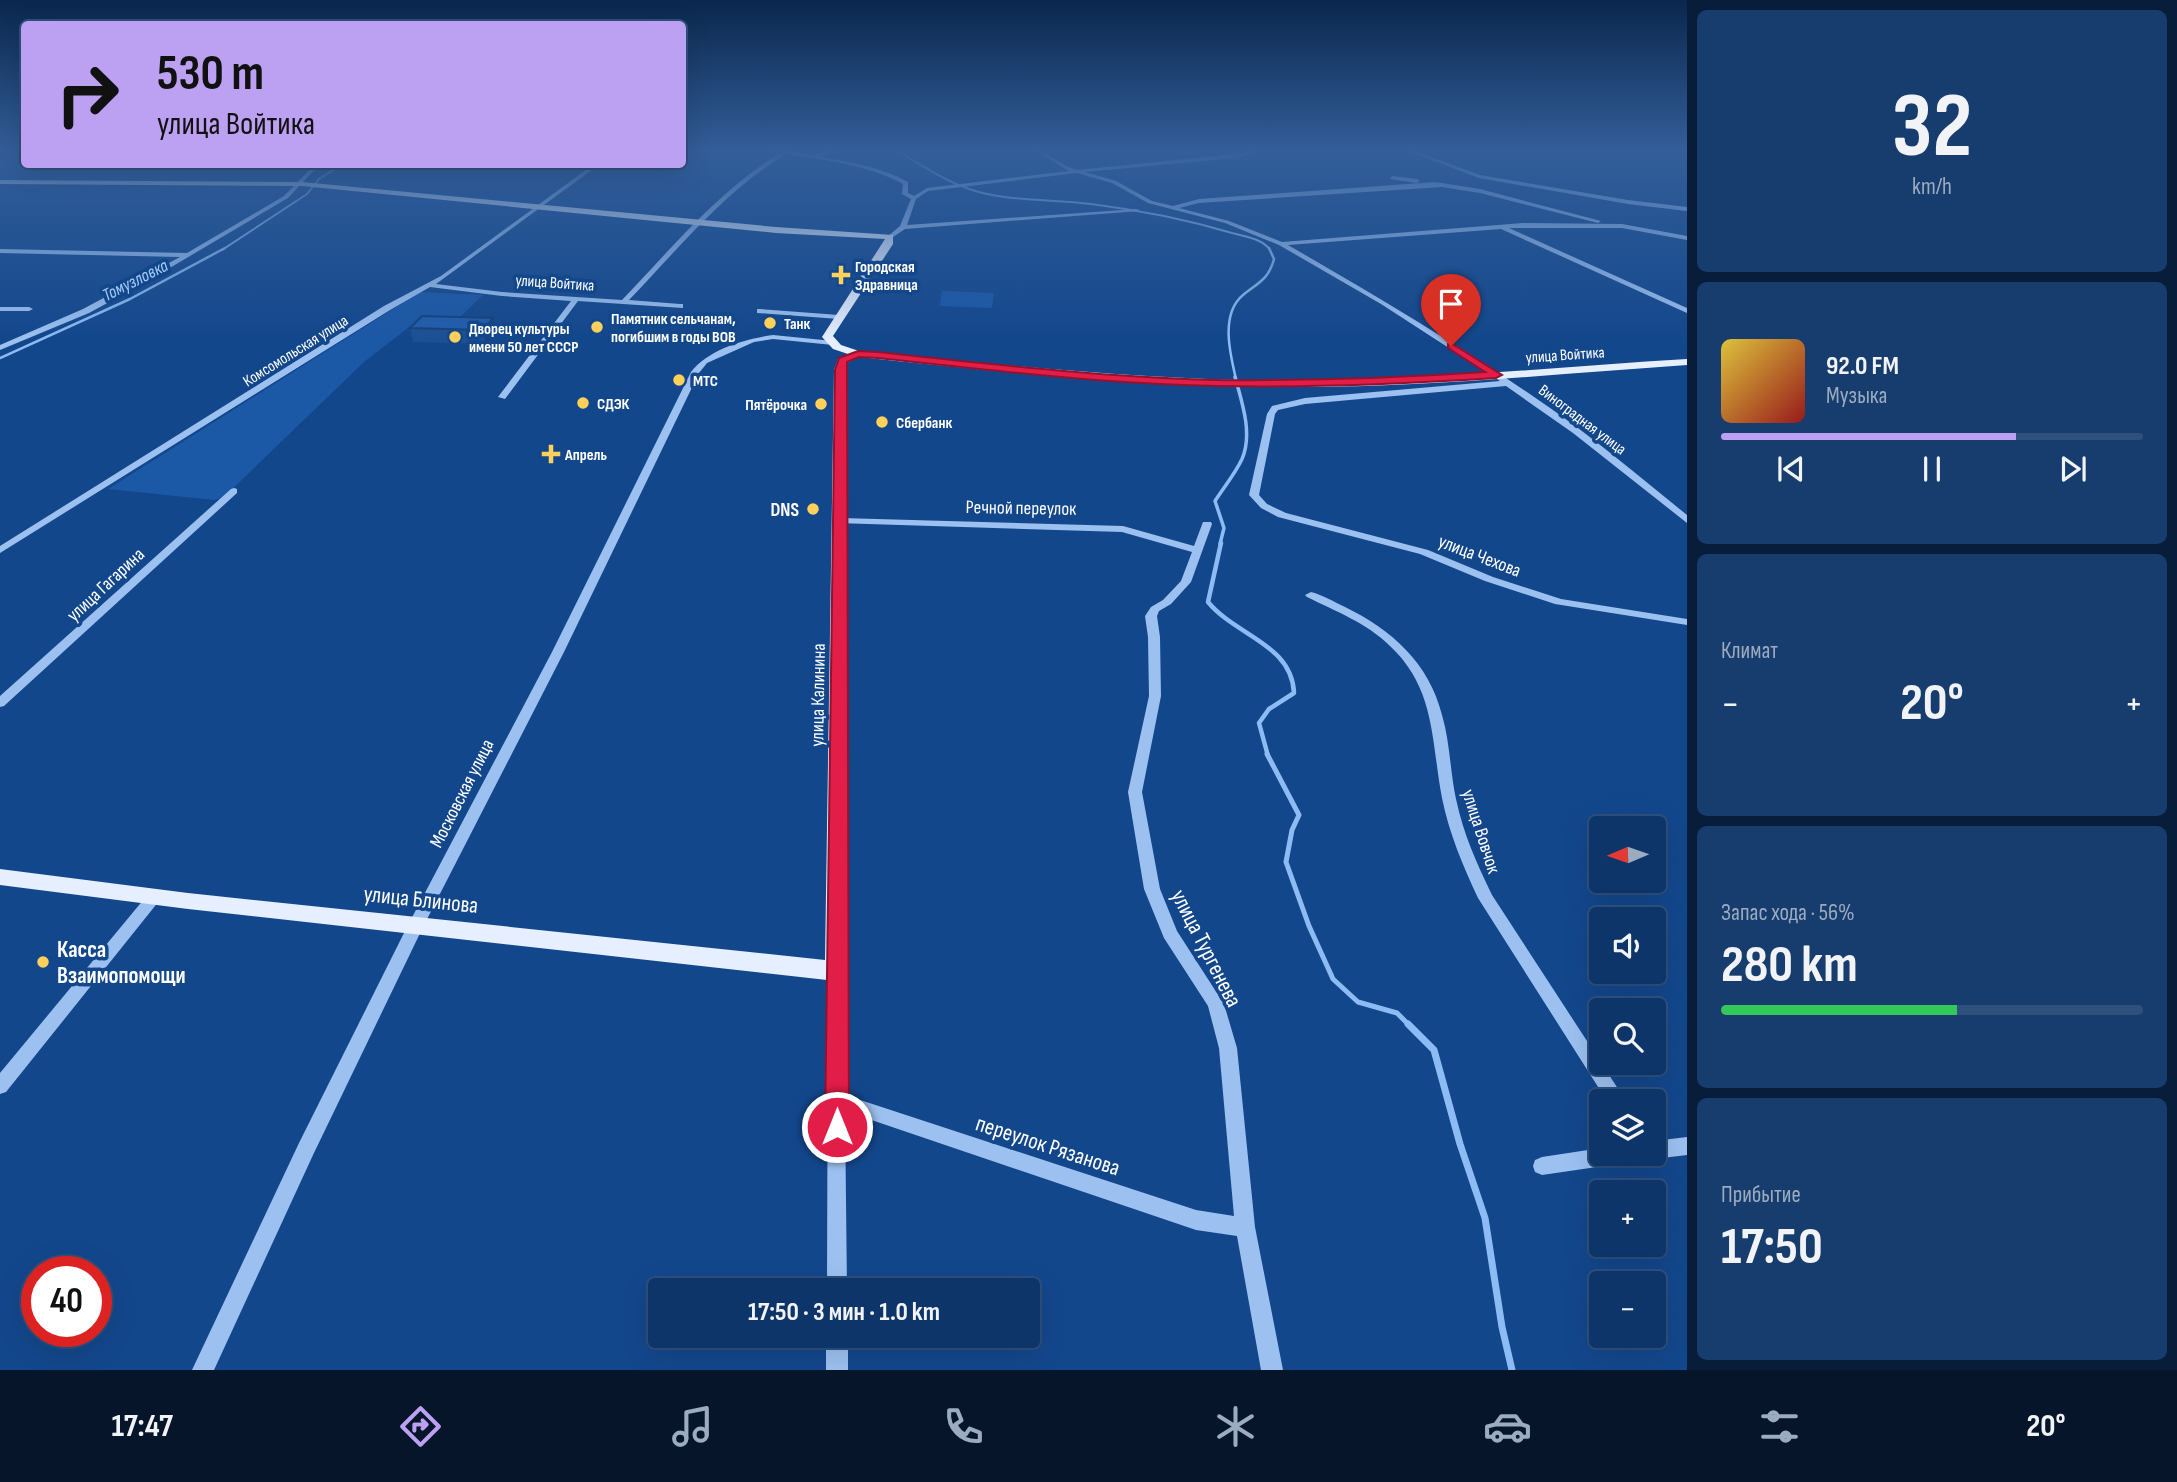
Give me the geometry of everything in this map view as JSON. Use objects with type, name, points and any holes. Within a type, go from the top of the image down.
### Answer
[{"type":"main road","points":[[595,212],[776,230],[890,237],[889,244],[827,337],[833,343],[858,354]]},
{"type":"main road","name":"улица Войтика","points":[[858,354],[1058,374],[1214,383],[1286,384],[1369,383],[1687,362]]},
{"type":"main road","name":"улица Калинина","points":[[836,971],[840,370],[842,360],[858,354]]},
{"type":"main road","name":"улица Блинова","points":[[0,877],[154,897],[836,971]]},
{"type":"street","points":[[0,348],[86,311],[188,256],[261,212]]},
{"type":"street","name":"Комсомольская улица","points":[[0,550],[387,307],[452,271],[531,212]]},
{"type":"street","points":[[624,302],[711,212]]},
{"type":"street","points":[[890,237],[903,227],[909,212]]},
{"type":"street","points":[[903,227],[1123,212]]},
{"type":"street","name":"Виноградная улица","points":[[1189,212],[1227,222],[1281,244],[1383,303],[1496,375],[1576,431],[1687,520]]},
{"type":"street","points":[[1565,212],[1687,238]]},
{"type":"street","points":[[1281,244],[1500,226],[1622,226]]},
{"type":"street","points":[[1500,226],[1687,311]]},
{"type":"street","points":[[0,251],[188,256]]},
{"type":"street","name":"улица Войтика","points":[[428,285],[680,306]]},
{"type":"street","points":[[502,397],[576,299]]},
{"type":"street","points":[[0,309],[29,309]]},
{"type":"street","points":[[760,311],[839,317]]},
{"type":"street","name":"Московская улица","points":[[203,1370],[306,1149],[416,925],[558,652],[699,364],[764,337],[833,343]]},
{"type":"street","name":"улица Чехова","points":[[1508,383],[1305,401],[1275,408],[1271,414],[1254,495],[1264,506],[1282,515],[1424,552],[1489,579],[1559,602],[1687,622]]},
{"type":"street","name":"улица Гагарина","points":[[0,703],[234,491]]},
{"type":"street","name":"Речной переулок","points":[[841,521],[1112,528],[1148,535],[1197,550]]},
{"type":"street","name":"улица Тургенева","points":[[1207,524],[1186,582],[1167,602],[1155,609],[1151,616],[1155,696],[1135,792],[1152,889],[1170,934],[1216,1004],[1228,1048],[1245,1227],[1272,1370]]},
{"type":"street","name":"улица Вовчок","points":[[1311,595],[1371,626],[1394,642],[1417,667],[1428,684],[1440,722],[1449,799],[1470,868],[1486,898],[1609,1089]]},
{"type":"street","points":[[0,1086],[154,897]]},
{"type":"street","name":"улица Калинина","points":[[836,971],[837,1278]]},
{"type":"street","name":"переулок Рязанова","points":[[836,1100],[1196,1220],[1245,1227]]},
{"type":"street","points":[[1666,1149],[1687,1146]]},
{"type":"street","points":[[1542,1166],[1589,1159]]},
{"type":"street","points":[[837,1348],[837,1370]]},
{"type":"shaded area","points":[[942,291],[994,293],[992,308],[940,306]]},
{"type":"shaded area","points":[[420,292],[483,295],[455,322],[417,321],[364,362],[224,497],[214,500],[108,489]]},
{"type":"building","points":[[422,316],[493,318],[483,330],[410,328]]},
{"type":"waterway","name":"Томузловка","points":[[222,250],[280,212]]},
{"type":"waterway","points":[[1142,212],[1253,238],[1270,250]]},
{"type":"waterway","name":"Томузловка","points":[[0,358],[130,299],[225,248]]},
{"type":"waterway","points":[[1236,379],[1229,335],[1231,313],[1243,295],[1269,271],[1274,259],[1270,250]]},
{"type":"waterway","points":[[1220,544],[1224,528],[1215,501],[1239,465],[1247,439],[1235,377]]},
{"type":"waterway","points":[[1221,543],[1208,602],[1220,614],[1273,652],[1284,663],[1291,676],[1294,693],[1269,709],[1259,723],[1268,756]]},
{"type":"waterway","points":[[1268,756],[1299,815],[1292,830],[1286,862],[1309,926],[1333,979],[1358,1002],[1397,1013],[1434,1050],[1460,1144],[1485,1218],[1502,1327],[1512,1370]]},
{"type":"place","name":"Городская Здравница","points":[[841,275]]},
{"type":"place","name":"Танк","points":[[770,323]]},
{"type":"place","name":"Памятник сельчанам, погибшим в годы ВОВ","points":[[597,327]]},
{"type":"place","name":"Дворец культуры имени 50 лет СССР","points":[[455,337]]},
{"type":"place","name":"МТС","points":[[679,380]]},
{"type":"place","name":"СДЭК","points":[[583,403]]},
{"type":"place","name":"Пятёрочка","points":[[821,404]]},
{"type":"place","name":"Сбербанк","points":[[882,422]]},
{"type":"place","name":"Апрель","points":[[551,454]]},
{"type":"place","name":"DNS","points":[[813,509]]},
{"type":"place","name":"Касса Взаимопомощи","points":[[43,962]]},
{"type":"route","points":[[837,1127],[842,360],[858,354],[878,355],[1058,374],[1214,383],[1369,383],[1496,375],[1451,346]]}]
